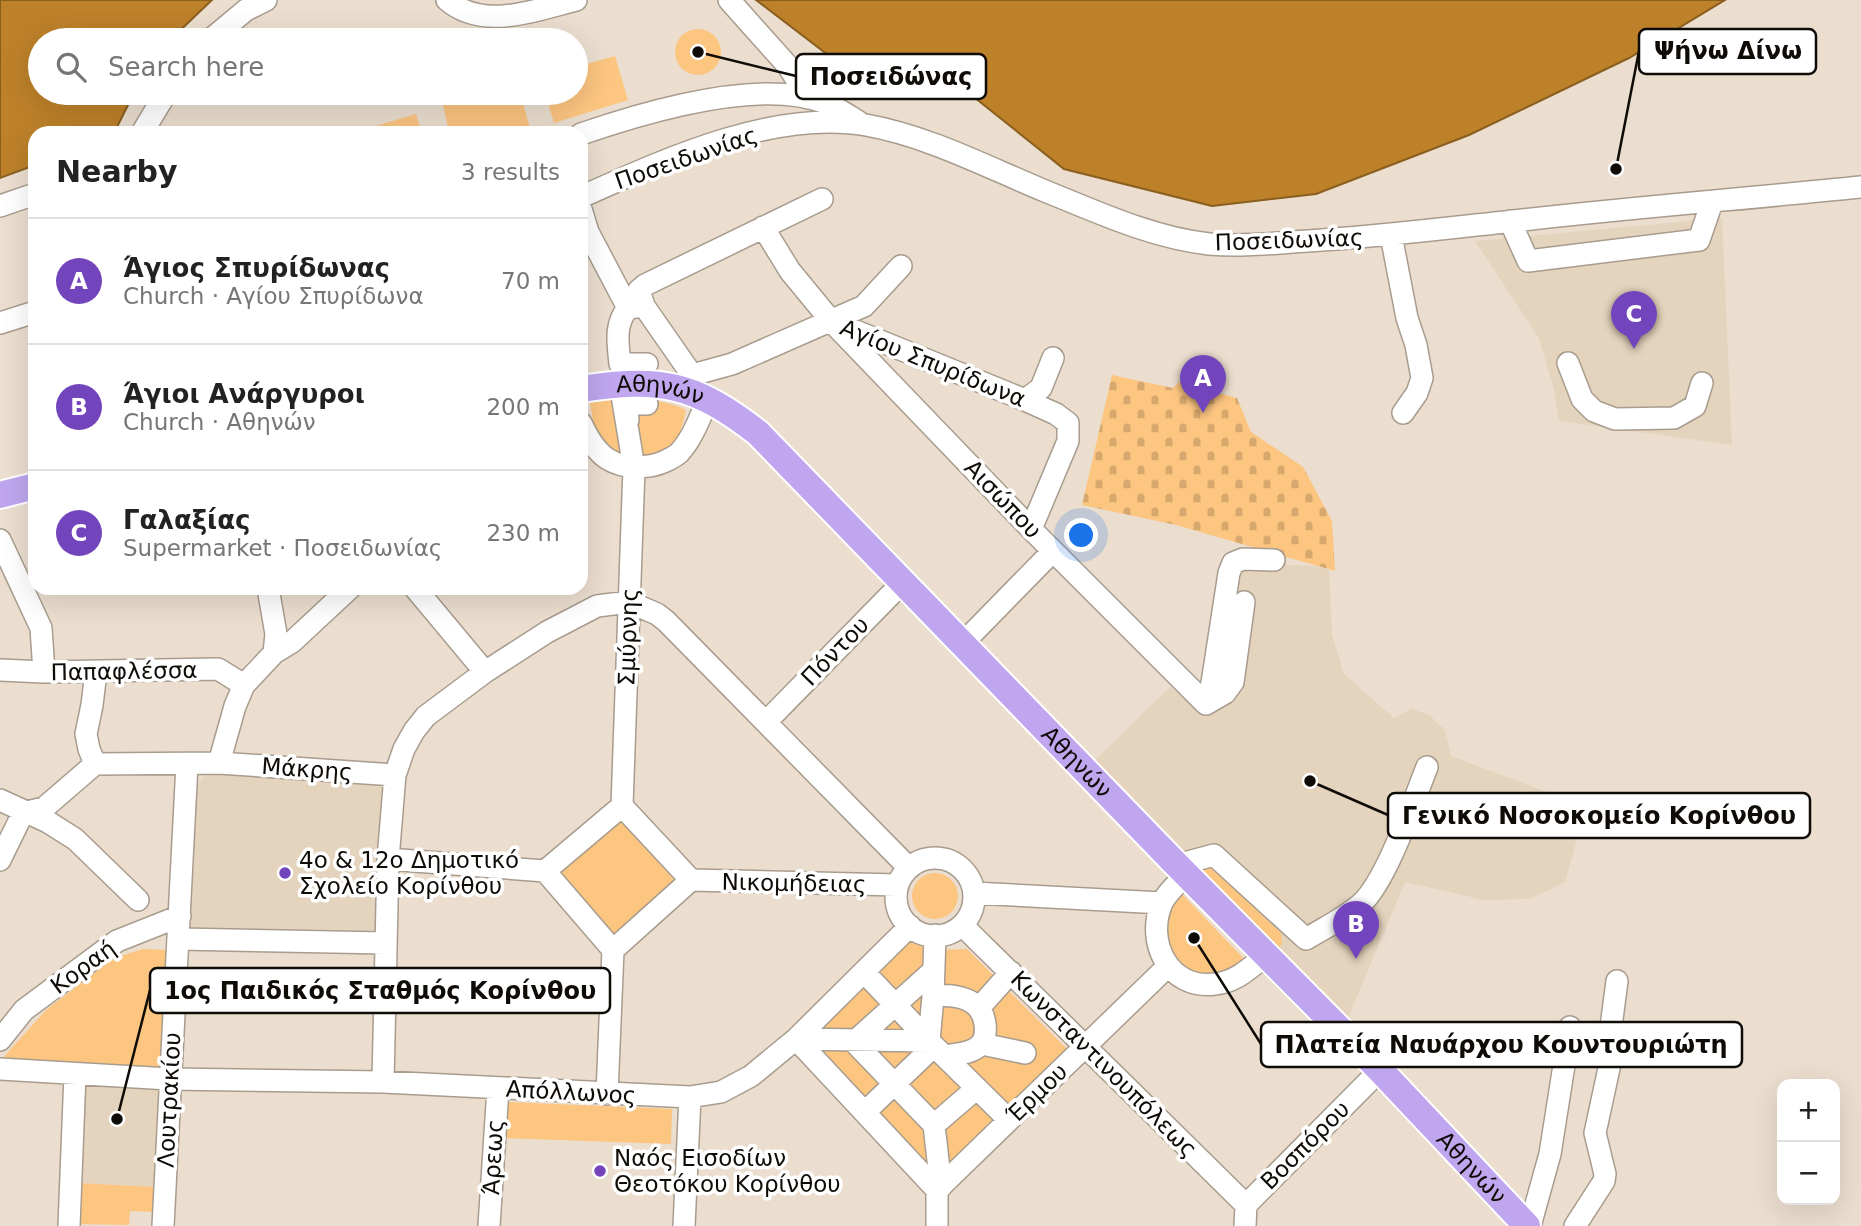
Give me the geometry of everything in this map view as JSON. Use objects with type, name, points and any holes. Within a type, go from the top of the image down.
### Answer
[{"type":"main road","name":"Αθηνών","points":[[588,388],[620,383],[696,388],[758,433],[1529,1226]]},
{"type":"main road","points":[[0,495],[28,488]]},
{"type":"street","points":[[224,28],[246,10],[266,0]]},
{"type":"street","points":[[447,0],[469,13],[499,17],[576,0]]},
{"type":"street","points":[[729,0],[788,66],[808,98]]},
{"type":"street","points":[[588,132],[618,121],[698,102],[747,95],[808,98],[826,103],[864,124]]},
{"type":"street","points":[[146,126],[159,105]]},
{"type":"street","name":"Ποσειδωνίας","points":[[588,194],[640,171],[740,136],[818,121],[864,124],[906,134],[1140,227],[1184,240],[1210,244],[1264,244],[1391,235],[1861,187]]},
{"type":"street","points":[[0,206],[28,196]]},
{"type":"street","points":[[647,364],[620,364],[617,336],[619,318],[636,307],[639,290],[822,199]]},
{"type":"street","points":[[1510,221],[1528,261],[1699,240],[1712,202]]},
{"type":"street","name":"Αισώπου","points":[[763,227],[790,271],[832,321],[1031,529],[1206,704]]},
{"type":"street","points":[[588,232],[636,307],[696,388],[690,437],[677,454],[656,465],[634,468],[608,461],[588,437]]},
{"type":"street","points":[[1391,235],[1422,378],[1417,393],[1403,413]]},
{"type":"street","points":[[832,321],[864,306],[901,266]]},
{"type":"street","points":[[0,323],[28,314]]},
{"type":"street","name":"Αγίου Σπυρίδωνα","points":[[696,388],[732,364],[832,321],[1024,400],[1056,414],[1068,423],[1068,441],[1031,529]]},
{"type":"street","points":[[1024,400],[1041,388],[1053,358]]},
{"type":"street","points":[[1568,363],[1582,400],[1594,411],[1615,419],[1674,418],[1695,406],[1702,383]]},
{"type":"street","name":"Σμύρνης","points":[[620,383],[634,468],[622,806]]},
{"type":"street","points":[[628,420],[626,404],[647,404]]},
{"type":"street","points":[[0,540],[41,628],[44,672]]},
{"type":"street","points":[[964,643],[1053,551]]},
{"type":"street","points":[[1206,704],[1212,683],[1229,573],[1233,564],[1243,559],[1274,560]]},
{"type":"street","name":"Πόντου","points":[[767,721],[904,582]]},
{"type":"street","points":[[269,595],[276,634],[274,653]]},
{"type":"street","points":[[219,763],[235,706],[244,685],[274,653],[292,642],[343,595]]},
{"type":"street","points":[[421,595],[485,672]]},
{"type":"street","points":[[1206,704],[1225,693],[1233,682],[1244,602]]},
{"type":"street","points":[[383,1082],[388,859],[395,775],[404,749],[426,716],[485,672],[547,632],[597,606],[629,603],[657,614],[666,621],[767,721],[904,876]]},
{"type":"street","name":"Παπαφλέσσα","points":[[0,670],[96,672],[218,669],[244,685]]},
{"type":"street","points":[[23,813],[44,808],[95,764],[86,734],[96,672]]},
{"type":"street","name":"Μάκρης","points":[[95,764],[219,763],[395,775]]},
{"type":"street","name":"Λουτρακίου","points":[[163,1226],[187,764]]},
{"type":"street","points":[[1266,955],[1245,974],[1215,984],[1197,984],[1167,967],[1158,937],[1158,921],[1162,903],[1182,870],[1214,855],[1306,939],[1349,913],[1363,902],[1378,883],[1427,767]]},
{"type":"street","points":[[0,800],[23,813],[48,822],[75,839],[138,900]]},
{"type":"street","points":[[388,859],[545,871],[622,806],[691,880],[613,950]]},
{"type":"street","points":[[0,860],[23,813]]},
{"type":"street","name":"Νικομήδειας","points":[[909,926],[898,907],[904,876],[919,861],[943,859],[965,871],[974,893]]},
{"type":"street","points":[[545,871],[613,950],[607,1094]]},
{"type":"street","name":"Νικομήδειας","points":[[691,880],[904,876]]},
{"type":"street","points":[[909,926],[920,933],[935,935],[955,930],[971,914],[974,893],[1162,903]]},
{"type":"street","name":"Κοραή","points":[[0,1040],[24,1010],[117,941],[180,916]]},
{"type":"street","name":"Κωνσταντινουπόλεως","points":[[961,925],[1246,1205]]},
{"type":"street","name":"Απόλλωνος","points":[[0,1069],[169,1079],[383,1082],[690,1097],[721,1092],[751,1076],[796,1039],[909,926]]},
{"type":"street","points":[[935,935],[935,1048]]},
{"type":"street","points":[[180,939],[386,943]]},
{"type":"street","name":"Έρμου","points":[[939,1189],[1167,967]]},
{"type":"street","points":[[854,1042],[934,970]]},
{"type":"street","points":[[864,972],[935,1048],[1009,1120]]},
{"type":"street","points":[[979,1008],[1011,972]]},
{"type":"street","points":[[1575,1226],[1604,1181],[1605,1174],[1594,1133],[1611,1059],[1609,1042],[1617,981]]},
{"type":"street","points":[[933,996],[960,997],[979,1008],[985,1021],[986,1032],[982,1044]]},
{"type":"street","points":[[1529,1226],[1550,1154],[1570,1027]]},
{"type":"street","points":[[796,1039],[935,1048],[973,1049],[982,1044],[1025,1053]]},
{"type":"street","points":[[796,1039],[939,1189]]},
{"type":"street","points":[[854,1042],[934,1125],[939,1189],[937,1226]]},
{"type":"street","points":[[865,1112],[935,1048]]},
{"type":"street","name":"Βοσπόρου","points":[[1245,1226],[1246,1205],[1380,1070]]},
{"type":"street","points":[[69,1226],[75,1073]]},
{"type":"street","name":"Άρεως","points":[[489,1226],[498,1088]]},
{"type":"street","points":[[934,1125],[977,1088]]},
{"type":"street","points":[[684,1226],[690,1097]]},
{"type":"shaded area","points":[[0,0],[212,0],[183,28],[28,28],[28,105],[128,105],[118,126],[28,126],[28,168],[0,178]]},
{"type":"shaded area","points":[[756,0],[1725,0],[1629,58],[1469,135],[1316,194],[1212,206],[1064,169],[920,54],[828,55]]},
{"type":"shaded area","points":[[1722,218],[1732,445],[1559,421],[1554,389],[1539,338],[1475,241]]},
{"type":"shaded area","points":[[1261,564],[1315,566],[1329,570],[1332,635],[1344,674],[1394,718],[1412,709],[1429,715],[1445,730],[1451,756],[1555,795],[1573,807],[1583,818],[1565,882],[1530,899],[1484,900],[1405,882],[1345,1025],[1089,766],[1170,687],[1201,713],[1235,637],[1239,575],[1246,568]]},
{"type":"shaded area","name":"4ο & 12ο Δημοτικό Σχολείο Κορίνθου","points":[[211,770],[382,779],[377,930],[189,928],[194,787]]},
{"type":"shaded area","points":[[81,1085],[161,1087],[156,1187],[77,1183]]},
{"type":"green space","points":[[698,29],[714,36],[721,52],[714,68],[698,75],[682,68],[675,52],[682,36]]},
{"type":"green space","points":[[615,56],[628,100],[554,123],[549,105],[588,105],[588,64]]},
{"type":"green space","points":[[443,105],[523,105],[529,126],[448,126]]},
{"type":"green space","points":[[416,114],[420,126],[376,126]]},
{"type":"green space","points":[[1112,375],[1173,388],[1179,382],[1237,398],[1251,432],[1303,467],[1332,521],[1335,571],[1176,525],[1082,505]]},
{"type":"green space","points":[[618,399],[661,402],[686,410],[680,433],[673,445],[664,452],[644,458],[633,458],[613,450],[598,434],[590,403]]},
{"type":"green space","points":[[621,819],[674,880],[615,935],[560,872]]},
{"type":"green space","points":[[1210,864],[1281,933],[1279,951],[1199,876],[1202,869]]},
{"type":"green space","points":[[935,873],[952,879],[958,896],[952,913],[935,919],[918,913],[912,896],[918,879]]},
{"type":"green space","points":[[1180,892],[1248,963],[1217,975],[1202,975],[1189,970],[1178,961],[1170,949],[1166,934],[1166,916]]},
{"type":"green space","points":[[907,942],[938,950],[967,949],[1067,1049],[938,1175],[809,1038]]},
{"type":"green space","points":[[143,949],[165,950],[171,963],[162,1068],[63,1066],[0,1061],[46,1010],[114,958]]},
{"type":"green space","points":[[506,1102],[672,1109],[671,1144],[504,1138]]},
{"type":"green space","points":[[77,1183],[156,1187],[154,1212],[130,1211],[129,1225],[76,1224]]},
{"type":"place","name":"Ποσειδώνας","points":[[698,52]]},
{"type":"place","name":"Ψήνω Δίνω","points":[[1616,169]]},
{"type":"place","name":"Γαλαξίας","points":[[1634,349]]},
{"type":"place","name":"Άγιος Σπυρίδωνας","points":[[1203,413]]},
{"type":"place","name":"Γενικό Νοσοκομείο Κορίνθου","points":[[1310,781]]},
{"type":"place","name":"4ο & 12ο Δημοτικό Σχολείο Κορίνθου","points":[[285,873]]},
{"type":"place","name":"Πλατεία Ναυάρχου Κουντουριώτη","points":[[1194,938]]},
{"type":"place","name":"Άγιοι Ανάργυροι","points":[[1356,959]]},
{"type":"place","name":"1ος Παιδικός Σταθμός Κορίνθου","points":[[117,1119]]},
{"type":"place","name":"Ναός Εισοδίων Θεοτόκου Κορίνθου","points":[[600,1171]]}]
